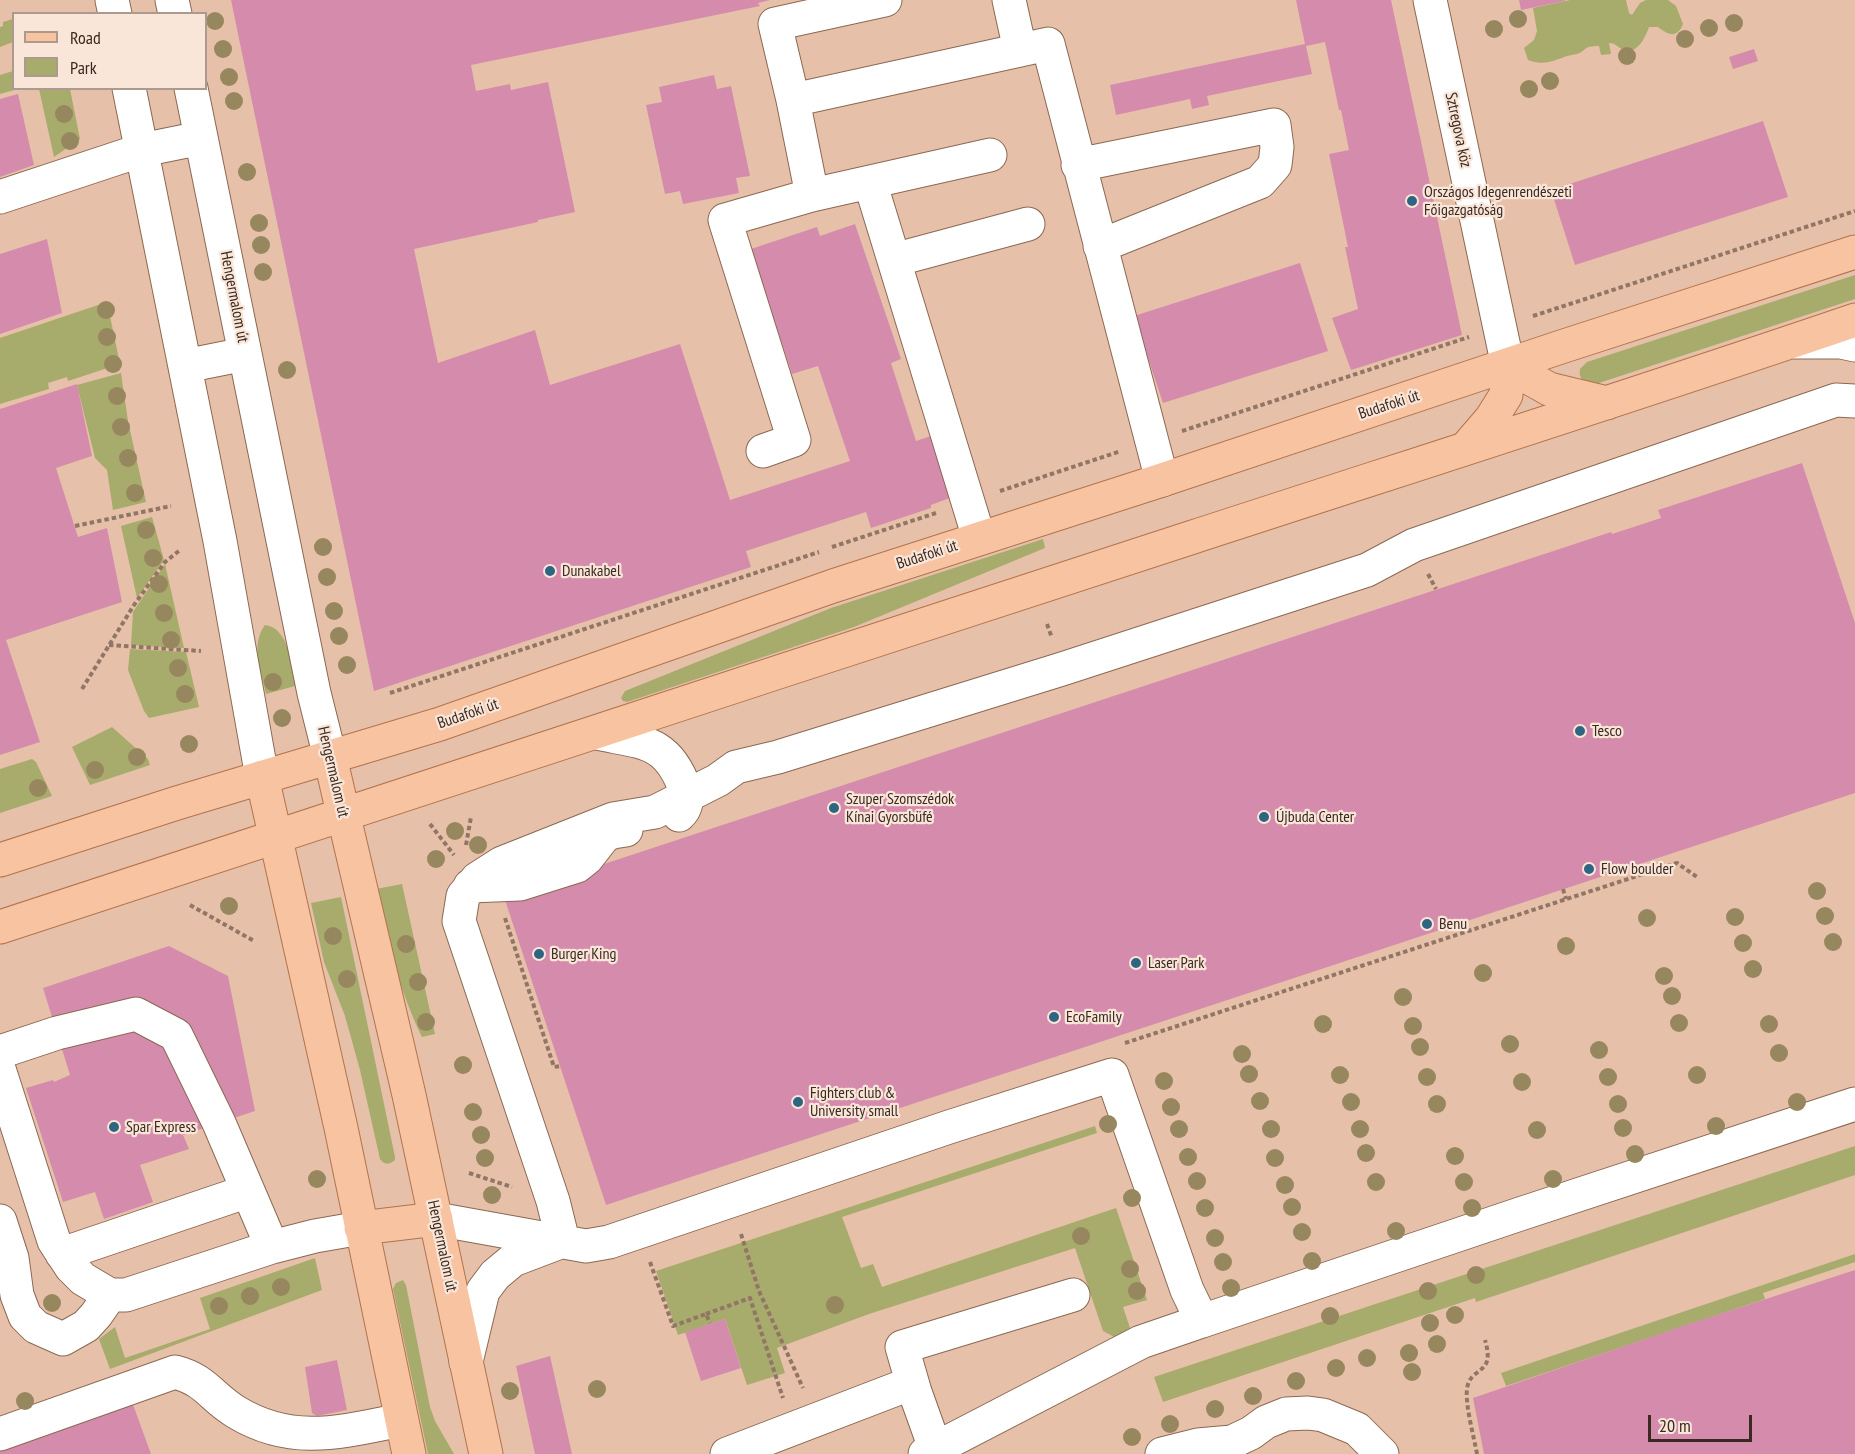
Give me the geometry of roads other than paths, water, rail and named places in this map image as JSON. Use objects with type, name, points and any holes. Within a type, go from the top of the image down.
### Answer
[{"type":"main road","name":"Budafoki út","points":[[0,860],[262,777],[440,724],[832,586],[1855,252]]},
{"type":"main road","points":[[0,927],[1608,403],[1855,320]]},
{"type":"main road","points":[[1466,448],[1491,419],[1506,395],[1508,366],[1549,389],[1608,403]]},
{"type":"main road","name":"Hengermalom út","points":[[330,758],[409,1095],[486,1454]]},
{"type":"main road","points":[[262,777],[341,1128],[409,1454]]},
{"type":"main road","points":[[361,1228],[436,1219]]},
{"type":"street","points":[[812,195],[775,24],[885,0]]},
{"type":"street","points":[[1010,0],[1020,50]]},
{"type":"street","name":"Sztregova köz","points":[[1430,0],[1508,366]]},
{"type":"street","points":[[793,100],[1048,44],[1162,480]]},
{"type":"street","points":[[129,90],[220,541],[262,777]]},
{"type":"street","name":"Hengermalom út","points":[[191,90],[314,693],[330,758]]},
{"type":"street","points":[[1078,165],[1274,125],[1277,147],[1275,165],[1260,182],[1100,246]]},
{"type":"street","points":[[0,197],[142,150],[201,138]]},
{"type":"street","points":[[763,451],[794,440],[725,220],[812,195],[990,155]]},
{"type":"street","points":[[870,182],[979,538]]},
{"type":"street","points":[[894,260],[1028,224]]},
{"type":"street","points":[[1790,342],[1841,342],[1855,345]]},
{"type":"street","points":[[185,366],[245,354]]},
{"type":"street","points":[[563,1241],[553,1201],[465,945],[459,921],[463,896],[477,879],[502,863],[613,819],[655,812],[718,780],[736,767],[778,757],[1051,673],[1367,570],[1414,545],[1836,400],[1855,401]]},
{"type":"street","points":[[596,733],[647,744],[658,749],[669,758],[679,772],[687,796]]},
{"type":"street","points":[[0,1052],[57,1033],[136,1014],[176,1035],[219,1123],[272,1247]]},
{"type":"street","points":[[0,1072],[54,1241],[71,1267],[84,1279],[110,1295],[126,1295],[272,1247],[361,1228]]},
{"type":"street","points":[[436,1219],[586,1246],[609,1242],[1007,1108],[1031,1116],[1058,1112],[1104,1097],[1116,1086],[1187,1290],[1202,1321]]},
{"type":"street","points":[[1073,1295],[902,1347],[930,1451],[1141,1342],[1855,1104]]},
{"type":"street","points":[[62,1254],[248,1191]]},
{"type":"street","points":[[0,1221],[12,1258],[17,1295],[25,1316],[36,1327],[63,1339],[86,1326],[110,1295]]},
{"type":"street","points":[[466,1362],[483,1291],[495,1275],[513,1260],[563,1241]]},
{"type":"street","points":[[0,1434],[175,1372],[199,1381],[234,1411],[275,1430],[308,1434],[350,1430],[401,1420]]},
{"type":"street","points":[[727,1454],[912,1383]]},
{"type":"street","points":[[1162,1454],[1198,1445],[1232,1442],[1251,1433],[1266,1422],[1286,1414],[1308,1413],[1323,1415],[1357,1429],[1382,1454]]},
{"type":"place","name":"Országos Idegenrendészeti Főigazgatóság","points":[[1412,201]]},
{"type":"place","name":"Dunakabel","points":[[550,571]]},
{"type":"place","name":"Tesco","points":[[1580,731]]},
{"type":"place","name":"Szuper Szomszédok Kínai Gyorsbüfé","points":[[834,808]]},
{"type":"place","name":"Újbuda Center","points":[[1264,817]]},
{"type":"place","name":"Flow boulder","points":[[1589,869]]},
{"type":"place","name":"Benu","points":[[1427,924]]},
{"type":"place","name":"Burger King","points":[[539,954]]},
{"type":"place","name":"Laser Park","points":[[1136,963]]},
{"type":"place","name":"EcoFamily","points":[[1054,1017]]},
{"type":"place","name":"Fighters club & University small","points":[[798,1102]]},
{"type":"place","name":"Spar Express","points":[[114,1127]]}]
